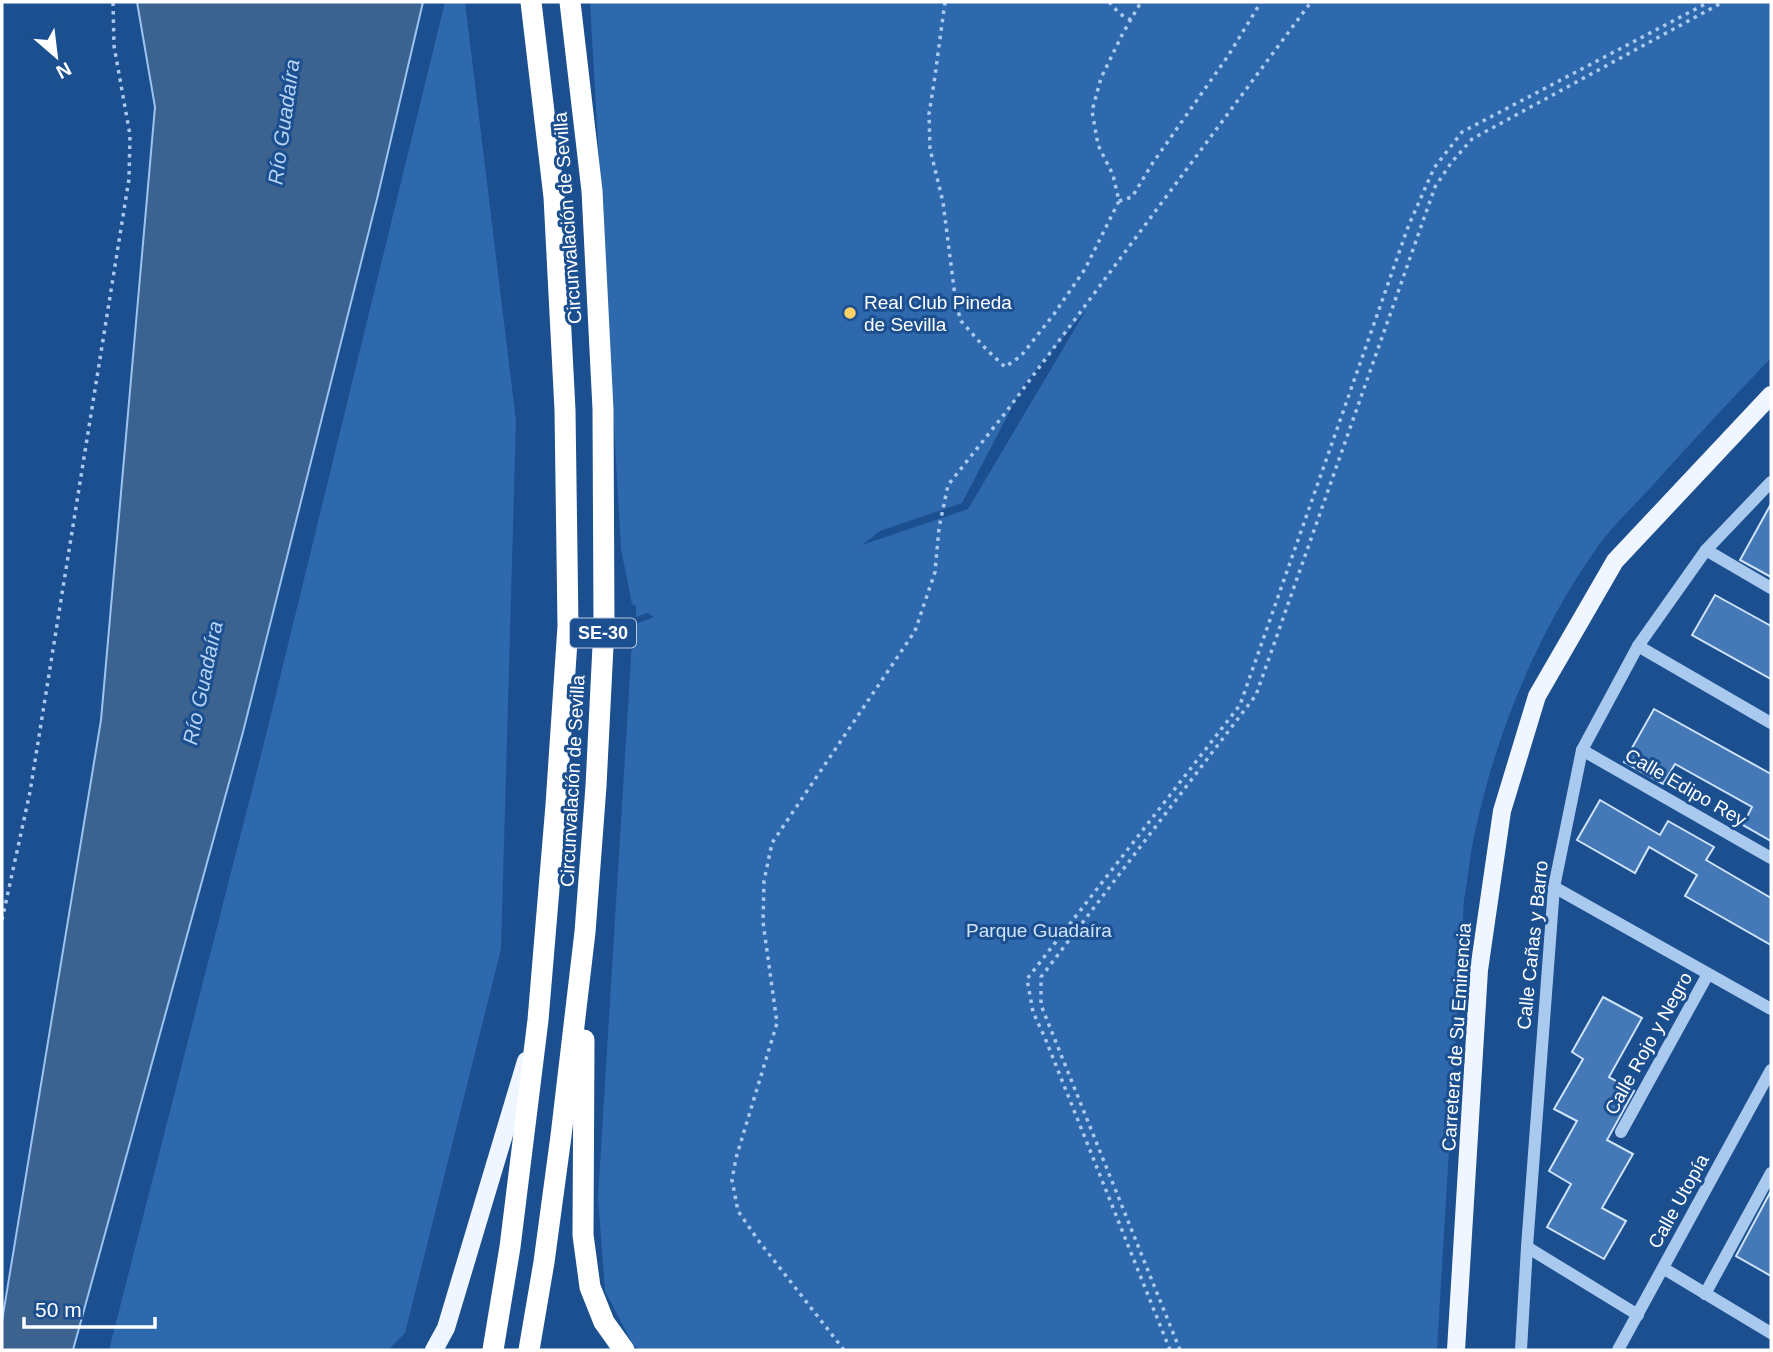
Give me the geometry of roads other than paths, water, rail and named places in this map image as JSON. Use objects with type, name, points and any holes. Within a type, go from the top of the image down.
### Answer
[{"type":"highway","name":"Circunvalación de Sevilla","points":[[493,1350],[512,1233],[538,1020],[568,626],[565,410],[554,197],[531,2]]},
{"type":"highway","name":"Circunvalación de Sevilla","points":[[529,1350],[555,1186],[585,932],[604,625],[603,409],[592,191],[570,2]]},
{"type":"highway","points":[[585,932],[583,1235],[590,1287],[604,1322],[624,1350]]},
{"type":"main road","name":"Carretera de Su Eminencia","points":[[1456,1350],[1479,970],[1502,811],[1537,696],[1615,561],[1771,395]]},
{"type":"main road","points":[[434,1350],[446,1328],[538,1020]]},
{"type":"street","name":"Calle Cañas y Barro","points":[[1521,1350],[1554,887],[1582,750],[1638,646],[1706,550],[1771,482]]},
{"type":"street","points":[[1706,550],[1771,588]]},
{"type":"street","points":[[1638,646],[1771,723]]},
{"type":"street","name":"Calle Edipo Rey","points":[[1582,750],[1771,858]]},
{"type":"street","points":[[1554,887],[1771,1009]]},
{"type":"street","name":"Calle Rojo y Negro","points":[[1621,1132],[1708,974]]},
{"type":"street","name":"Calle Utopía","points":[[1618,1350],[1771,1070]]},
{"type":"street","points":[[1705,1294],[1771,1173]]},
{"type":"street","points":[[1527,1247],[1638,1315]]},
{"type":"street","points":[[1663,1268],[1771,1333]]},
{"type":"water","name":"Río Guadaíra","points":[[137,2],[423,2],[378,195],[243,732],[73,1350],[2,1350],[2,1321],[101,720],[155,107]]},
{"type":"place","name":"Real Club Pineda de Sevilla","points":[[850,313]]},
{"type":"park label","name":"Parque Guadaíra","points":[[1039,930]]}]
